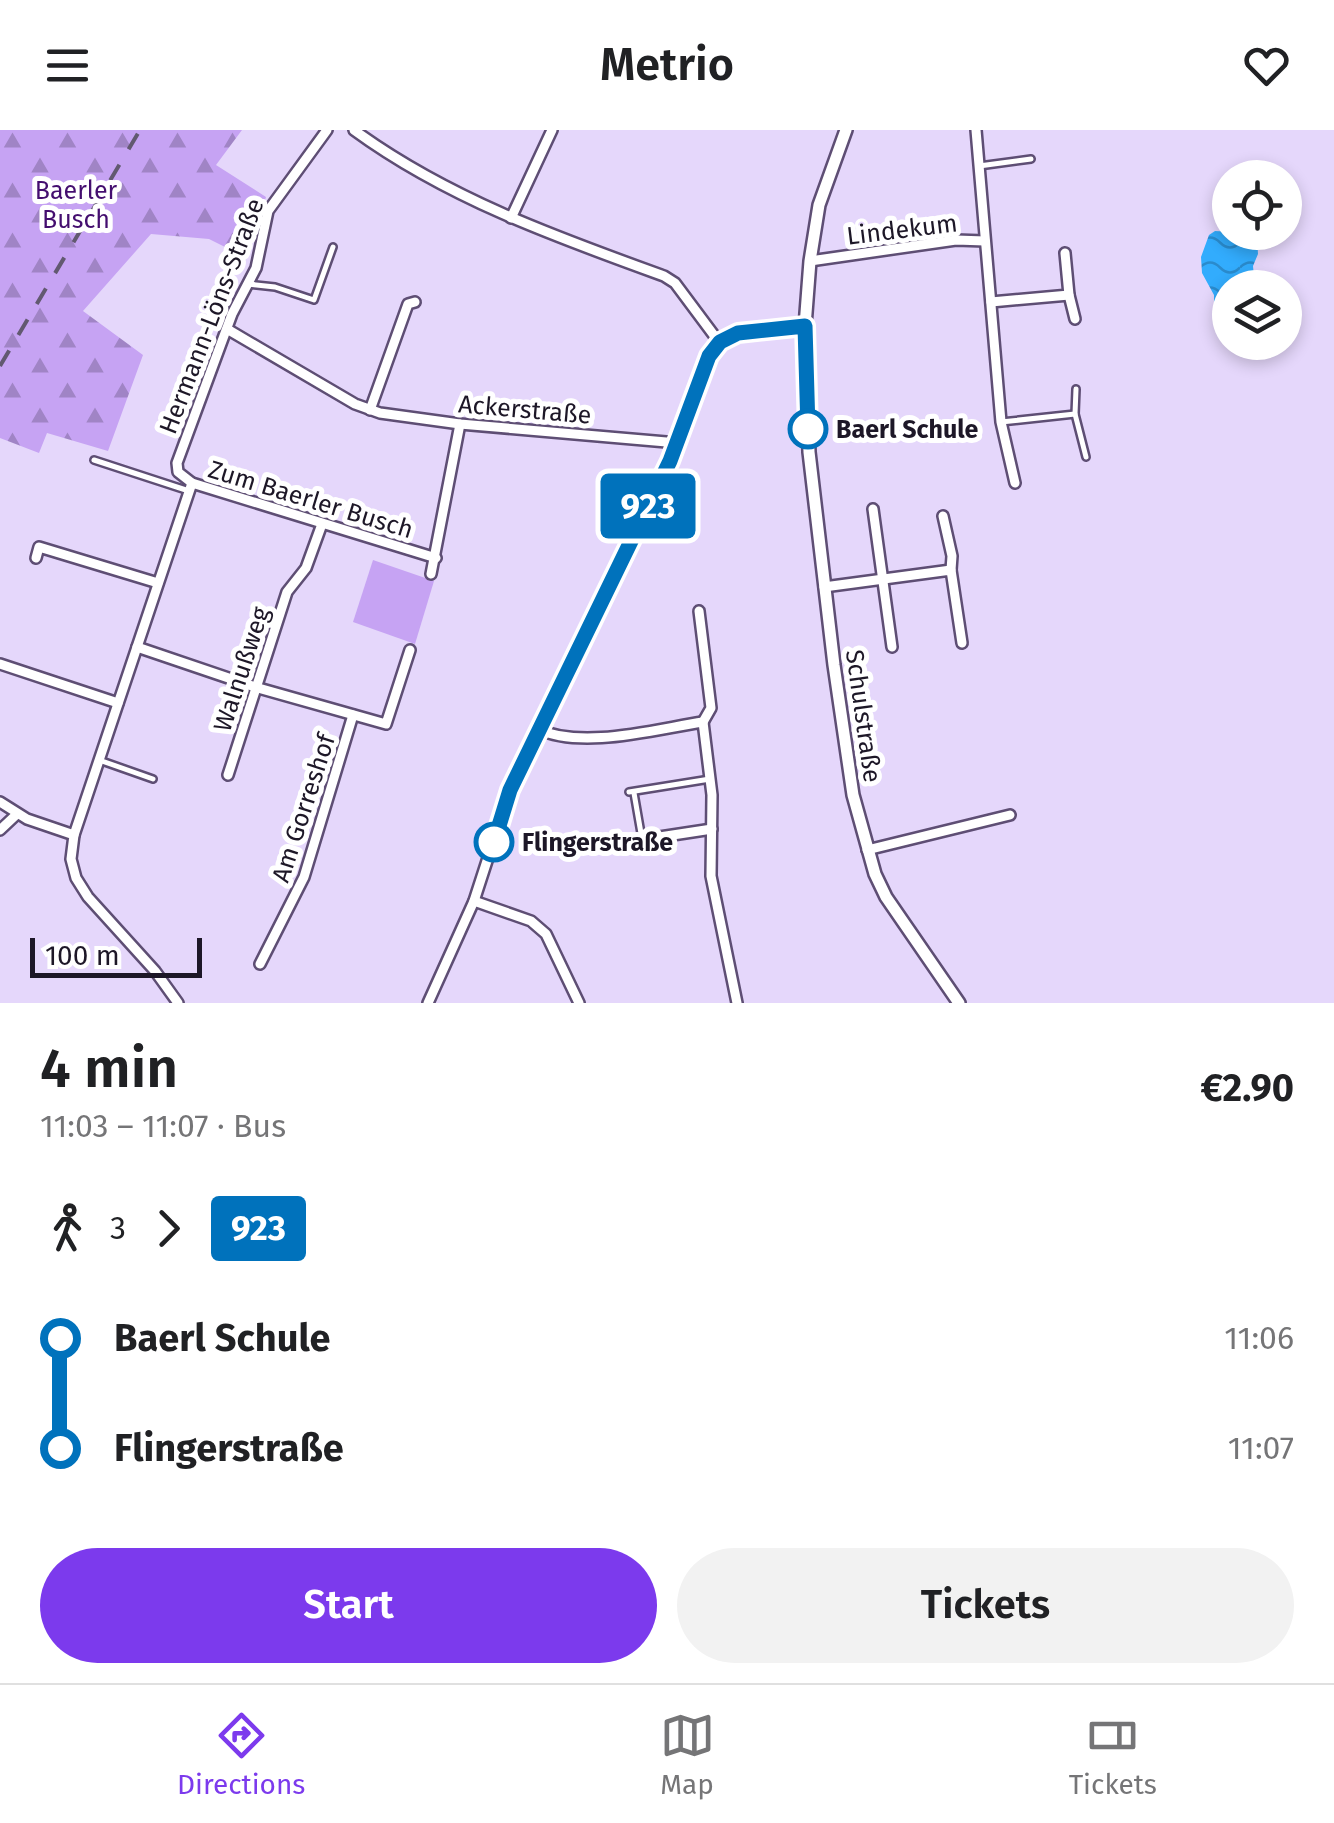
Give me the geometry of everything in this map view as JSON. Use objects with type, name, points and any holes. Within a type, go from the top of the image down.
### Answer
[{"type":"street","name":"Hermann-Löns-Straße","points":[[178,472],[177,464],[227,328],[259,256],[268,211],[327,130]]},
{"type":"street","points":[[354,130],[444,186],[510,218],[675,282],[720,342]]},
{"type":"street","points":[[510,218],[552,130]]},
{"type":"street","name":"Schulstraße","points":[[846,130],[819,205],[805,326],[810,452],[824,587],[853,795],[867,850],[886,898],[959,1003]]},
{"type":"street","name":"Lindekum","points":[[810,261],[956,240],[985,241],[976,130]]},
{"type":"street","points":[[985,241],[1001,422],[1014,483]]},
{"type":"street","points":[[1065,253],[1075,319]]},
{"type":"street","points":[[991,302],[1069,295]]},
{"type":"street","points":[[370,410],[408,304],[415,302]]},
{"type":"street","points":[[428,1003],[474,901],[510,790],[678,442],[700,372],[720,342],[738,333],[805,326]]},
{"type":"street","name":"Ackerstraße","points":[[227,328],[370,410],[460,424],[678,442]]},
{"type":"street","name":"Zum Baerler Busch","points":[[431,574],[460,424]]},
{"type":"street","name":"Zum Baerler Busch","points":[[178,472],[190,487],[436,558]]},
{"type":"street","points":[[178,1003],[155,971],[88,897],[76,878],[71,859],[74,836],[190,487]]},
{"type":"street","name":"Schulstraße","points":[[873,508],[892,647]]},
{"type":"street","points":[[944,516],[962,642]]},
{"type":"street","name":"Walnußweg","points":[[228,774],[287,592],[306,568],[322,524]]},
{"type":"street","points":[[36,558],[39,547],[158,583]]},
{"type":"street","points":[[824,587],[951,570]]},
{"type":"street","points":[[699,611],[711,708],[704,722],[710,779],[711,876],[737,1003]]},
{"type":"street","name":"Am Gorreshof","points":[[137,647],[255,687],[386,724],[410,650]]},
{"type":"street","points":[[0,664],[118,704]]},
{"type":"street","name":"Am Gorreshof","points":[[260,964],[304,878],[353,715]]},
{"type":"street","points":[[538,729],[552,736],[588,738],[704,722]]},
{"type":"street","points":[[0,802],[17,814],[74,836]]},
{"type":"street","points":[[0,830],[17,814]]},
{"type":"street","points":[[867,850],[1010,816]]},
{"type":"street","points":[[607,845],[712,829]]},
{"type":"street","points":[[474,901],[530,920],[546,934],[579,1003]]},
{"type":"lane","points":[[979,166],[1031,159]]},
{"type":"lane","points":[[248,284],[275,287],[314,300],[333,247]]},
{"type":"lane","points":[[1076,389],[1075,414],[1086,457]]},
{"type":"lane","points":[[1001,422],[1075,414]]},
{"type":"lane","points":[[94,460],[190,487]]},
{"type":"lane","points":[[99,760],[153,779]]},
{"type":"lane","points":[[642,839],[632,792],[710,779]]},
{"type":"green space","name":"Baerler Busch","points":[[0,130],[242,130],[216,165],[266,197],[247,258],[209,239],[151,234],[83,311],[143,355],[108,451],[47,433],[39,453],[0,438]]},
{"type":"green space","points":[[373,560],[434,581],[415,644],[353,622]]},
{"type":"water","points":[[1212,233],[1212,250],[1258,250],[1253,270],[1212,270],[1212,291],[1202,273],[1201,257]]},
{"type":"railway","points":[[0,366],[140,130]]},
{"type":"bus line","name":"923","points":[[494,842],[510,790],[670,461],[700,372],[720,342],[756,329],[805,326],[808,429]]},
{"type":"place","name":"Baerl Schule","points":[[808,429]]},
{"type":"place","name":"Flingerstraße","points":[[494,842]]}]
